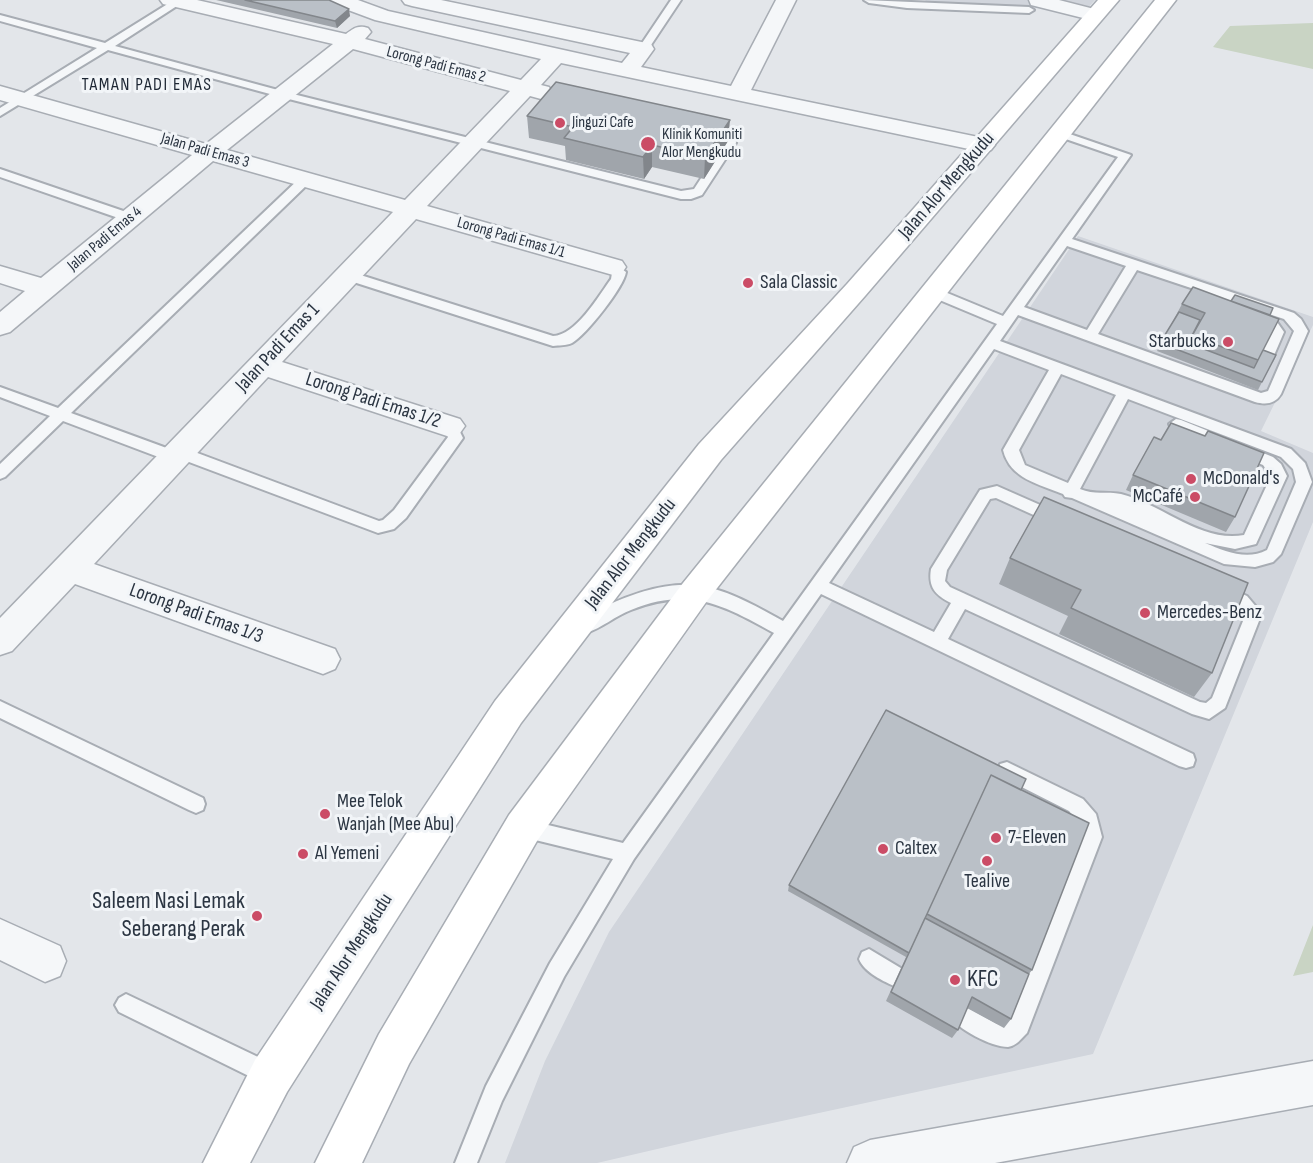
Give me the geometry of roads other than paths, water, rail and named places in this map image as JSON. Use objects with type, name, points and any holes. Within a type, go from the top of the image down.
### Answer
[{"type":"main road","name":"Jalan Alor Mengkudu","points":[[226,1163],[271,1076],[508,712],[710,452],[983,145],[1038,127],[1166,0]]},
{"type":"main road","name":"Jalan Alor Mengkudu","points":[[338,1163],[394,1049],[523,828],[695,592],[935,293],[1038,127],[1102,8]]},
{"type":"street","points":[[339,0],[382,16],[556,56],[983,145]]},
{"type":"street","points":[[412,0],[643,49],[628,71]]},
{"type":"street","points":[[738,94],[786,0]]},
{"type":"street","name":"Lorong Padi Emas 2","points":[[174,1],[349,41],[557,95]]},
{"type":"street","points":[[1035,4],[1102,8]]},
{"type":"street","name":"Jalan Padi Emas 4","points":[[0,326],[210,152],[285,95],[382,16]]},
{"type":"street","name":"Jalan Padi Emas 1","points":[[0,641],[523,88],[556,56]]},
{"type":"street","name":"Jalan Padi Emas 3","points":[[10,96],[409,210]]},
{"type":"street","points":[[702,127],[724,132]]},
{"type":"street","name":"Lorong Padi Emas 1/1","points":[[409,210],[613,267]]},
{"type":"street","points":[[0,274],[45,289]]},
{"type":"street","name":"Lorong Padi Emas 1/2","points":[[261,365],[450,426]]},
{"type":"street","name":"Lorong Padi Emas 1/3","points":[[69,568],[323,659]]},
{"type":"street","points":[[0,939],[45,960]]},
{"type":"street","points":[[870,1163],[1313,1083]]},
{"type":"lane","points":[[643,49],[676,0]]},
{"type":"lane","points":[[868,0],[1035,4]]},
{"type":"lane","points":[[0,113],[10,96],[108,47],[174,1]]},
{"type":"lane","points":[[0,18],[285,95],[681,195],[698,192],[730,143],[730,137],[724,132]]},
{"type":"lane","points":[[466,1163],[494,1094],[557,970],[627,853],[1125,155],[1038,127]]},
{"type":"lane","points":[[0,173],[131,218]]},
{"type":"lane","points":[[0,473],[305,180]]},
{"type":"lane","points":[[1016,309],[1260,398],[1270,398],[1301,331],[1289,316],[1064,241]]},
{"type":"lane","points":[[1140,266],[1171,288],[1228,309]]},
{"type":"lane","points":[[1090,336],[1140,266]]},
{"type":"lane","points":[[346,276],[553,341],[566,340],[577,332],[618,280],[619,272],[613,267]]},
{"type":"lane","points":[[935,293],[1006,322]]},
{"type":"lane","points":[[1265,360],[1277,332],[1272,325],[1266,322]]},
{"type":"lane","points":[[991,343],[1058,367],[1286,453],[1300,467],[1304,482],[1273,554],[1262,561],[1243,562],[1224,558],[1020,469],[1013,459],[1011,450],[1058,367]]},
{"type":"lane","points":[[1152,358],[1169,355]]},
{"type":"lane","points":[[0,392],[378,527],[388,525],[400,513],[456,438],[450,426]]},
{"type":"lane","points":[[1070,492],[1124,393]]},
{"type":"lane","points":[[1086,499],[1123,500],[1221,542],[1239,544],[1250,540],[1280,476],[1276,468],[1268,461],[1173,422],[1141,399]]},
{"type":"lane","points":[[997,492],[1241,601],[1250,609],[1251,621],[1219,703],[1209,711],[1198,709],[962,600],[944,592],[937,582],[939,569],[985,494],[997,492]]},
{"type":"lane","points":[[819,586],[1186,760]]},
{"type":"lane","points":[[546,663],[601,615],[650,596],[695,592],[736,604],[785,630]]},
{"type":"lane","points":[[937,642],[962,600]]},
{"type":"lane","points":[[0,709],[196,804]]},
{"type":"lane","points":[[961,1015],[994,1034],[1009,1036],[1019,1025],[1092,837],[1089,820],[1076,805],[993,763]]},
{"type":"lane","points":[[523,828],[627,853]]},
{"type":"lane","points":[[869,959],[897,976]]},
{"type":"lane","points":[[126,1005],[271,1076]]},
{"type":"place","name":"Jinguzi Cafe","points":[[560,123]]},
{"type":"place","name":"Klinik Komuniti Alor Mengkudu","points":[[648,144]]},
{"type":"place","name":"Sala Classic","points":[[748,283]]},
{"type":"place","name":"Starbucks","points":[[1228,342]]},
{"type":"place","name":"McDonald's","points":[[1191,479]]},
{"type":"place","name":"McCafé","points":[[1195,497]]},
{"type":"place","name":"Mercedes-Benz","points":[[1145,613]]},
{"type":"place","name":"Mee Telok Wanjah (Mee Abu)","points":[[325,814]]},
{"type":"place","name":"7-Eleven","points":[[996,838]]},
{"type":"place","name":"Caltex","points":[[883,849]]},
{"type":"place","name":"Al Yemeni","points":[[303,854]]},
{"type":"place","name":"Tealive","points":[[987,861]]},
{"type":"place","name":"Saleem Nasi Lemak Seberang Perak","points":[[257,916]]},
{"type":"place","name":"KFC","points":[[955,980]]},
{"type":"district","name":"TAMAN PADI EMAS","points":[[147,85]]}]
